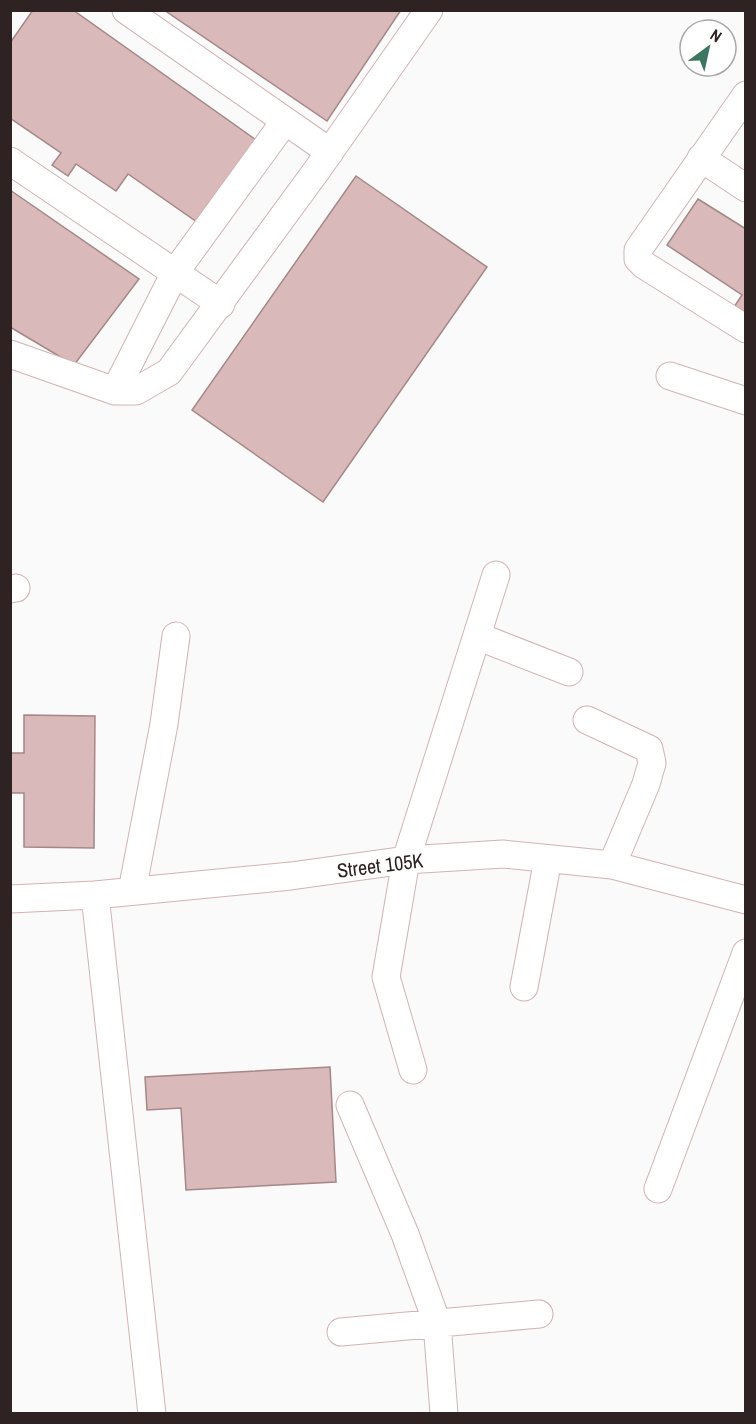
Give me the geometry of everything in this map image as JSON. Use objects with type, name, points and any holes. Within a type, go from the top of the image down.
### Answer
[{"type":"street","points":[[126,10],[330,152]]},
{"type":"street","points":[[10,354],[115,391],[136,391],[169,372],[221,304],[429,10]]},
{"type":"street","points":[[746,94],[638,250],[638,260],[644,265],[746,329]]},
{"type":"street","points":[[115,391],[176,272],[285,121]]},
{"type":"street","points":[[701,158],[746,188]]},
{"type":"street","points":[[10,161],[221,304]]},
{"type":"street","points":[[670,376],[746,401]]},
{"type":"street","points":[[413,1070],[386,976],[406,860],[496,575]]},
{"type":"street","points":[[132,891],[164,724],[176,636]]},
{"type":"street","points":[[477,636],[569,672]]},
{"type":"street","points":[[587,720],[649,749],[651,756],[652,763],[646,784],[612,865]]},
{"type":"street","name":"Street 105K","points":[[10,899],[95,895],[291,876],[406,860],[503,854],[612,865],[746,900]]},
{"type":"street","points":[[524,987],[548,859]]},
{"type":"street","points":[[95,895],[152,1413]]},
{"type":"street","points":[[658,1190],[746,953]]},
{"type":"street","points":[[350,1105],[405,1234],[437,1323],[444,1413]]},
{"type":"street","points":[[341,1332],[539,1314]]},
{"type":"building","points":[[33,10],[73,10],[266,147],[207,229],[128,174],[116,191],[76,164],[68,176],[52,165],[61,153],[10,118],[10,43]]},
{"type":"building","points":[[164,10],[401,10],[327,121]]},
{"type":"building","points":[[356,176],[487,267],[323,502],[192,410]]},
{"type":"building","points":[[10,190],[139,279],[74,365],[10,327]]},
{"type":"building","points":[[698,199],[746,229],[746,319],[732,310],[742,295],[667,245]]},
{"type":"building","points":[[24,715],[95,716],[94,848],[24,847],[24,793],[10,793],[10,753],[24,753]]},
{"type":"building","points":[[330,1067],[336,1182],[186,1190],[181,1108],[147,1110],[145,1077]]}]
